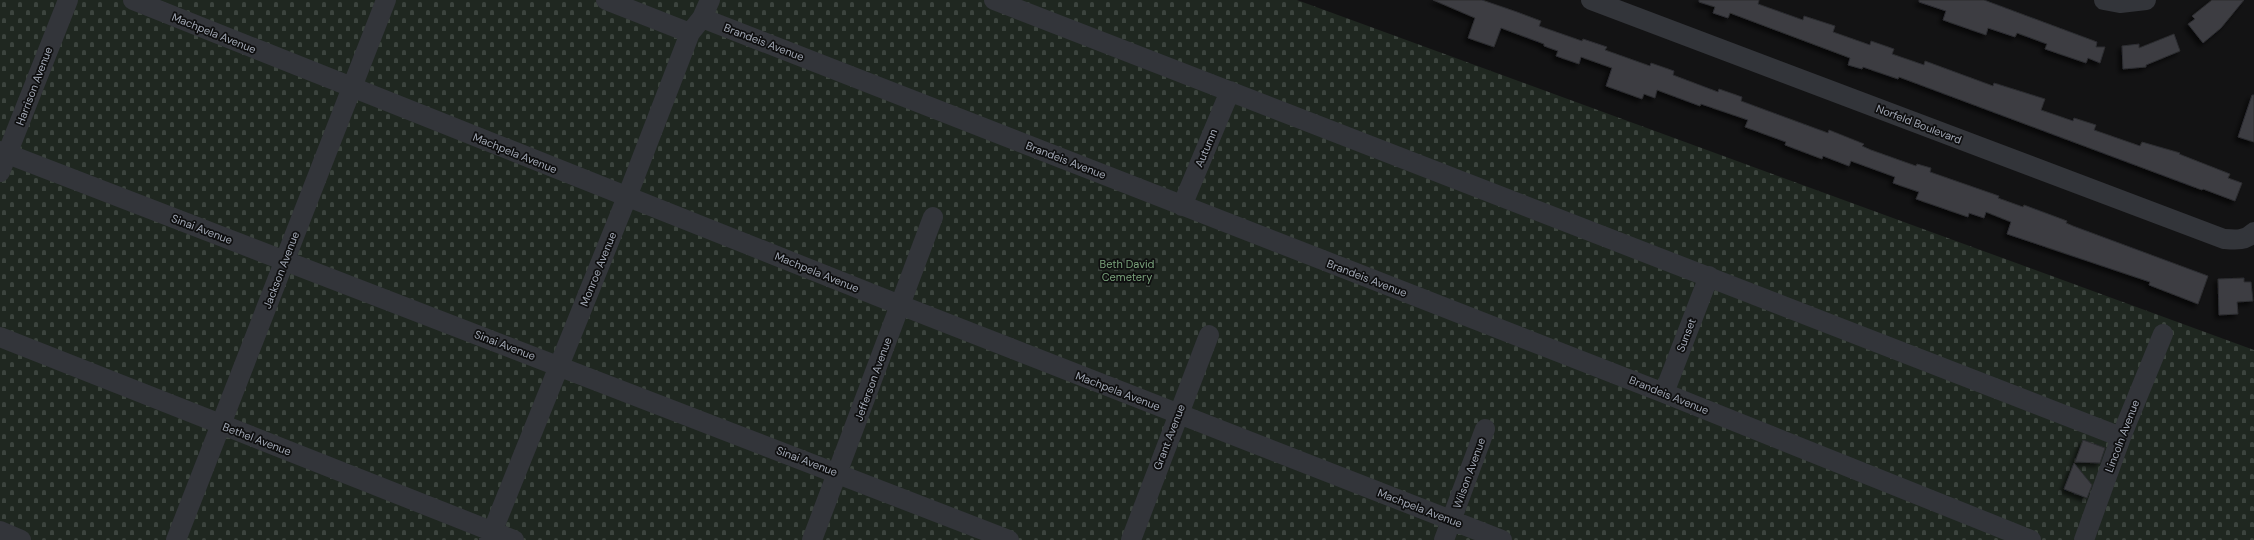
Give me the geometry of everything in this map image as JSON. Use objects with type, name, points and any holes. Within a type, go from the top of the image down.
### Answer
[{"type":"street","name":"Harrison Avenue","points":[[2,159],[68,0]]},
{"type":"street","name":"Machpela Avenue","points":[[133,0],[351,88],[900,305],[1502,540]]},
{"type":"street","name":"Jackson Avenue","points":[[176,540],[386,0]]},
{"type":"street","points":[[606,0],[690,33]]},
{"type":"street","points":[[994,0],[1709,276],[2120,437]]},
{"type":"street","name":"Norfeld Boulevard","points":[[1591,0],[2224,238],[2236,240],[2251,235]]},
{"type":"street","points":[[2104,0],[2120,3],[2146,0]]},
{"type":"street","name":"Monroe Avenue","points":[[490,536],[627,197],[690,33],[706,9]]},
{"type":"street","name":"Brandeis Avenue","points":[[706,9],[1182,206],[1664,393],[2031,540]]},
{"type":"street","name":"Autumn","points":[[1182,206],[1230,91]]},
{"type":"street","name":"Sinai Avenue","points":[[2,159],[285,260],[1009,540]]},
{"type":"street","name":"Jefferson Avenue","points":[[812,540],[933,217]]},
{"type":"street","name":"Sunset","points":[[1664,393],[1709,276]]},
{"type":"street","name":"Lincoln Avenue","points":[[2084,540],[2120,437],[2163,334]]},
{"type":"street","name":"Grant Avenue","points":[[1131,540],[1209,335]]},
{"type":"street","name":"Bethel Avenue","points":[[0,337],[222,425],[490,536],[514,540]]},
{"type":"street","name":"Wilson Avenue","points":[[1444,540],[1485,429]]},
{"type":"street","points":[[0,531],[21,540]]},
{"type":"green space","name":"Beth David Cemetery","points":[[0,0],[1297,0],[2254,350],[2254,540],[0,540]]},
{"type":"building","points":[[1433,0],[1482,0],[1517,12],[1541,21],[1539,26],[1582,41],[1583,39],[1607,47],[1605,50],[1650,66],[1651,63],[1674,71],[1673,75],[1718,92],[1719,89],[1742,97],[1741,101],[1828,133],[1829,130],[1864,144],[1862,146],[1871,150],[1916,166],[1917,164],[1931,168],[1930,172],[1999,196],[1998,198],[2023,207],[2024,205],[2067,221],[2066,223],[2073,226],[2208,276],[2198,304],[2149,285],[2150,282],[2007,234],[2011,222],[1986,212],[1984,218],[1969,213],[1968,217],[1916,199],[1919,192],[1893,183],[1895,177],[1851,161],[1849,166],[1823,156],[1822,159],[1785,145],[1786,142],[1745,127],[1748,120],[1701,104],[1700,106],[1657,90],[1655,98],[1644,94],[1642,99],[1606,86],[1612,68],[1581,57],[1579,64],[1556,56],[1558,51],[1544,46],[1544,44],[1501,28],[1494,47],[1468,38],[1475,18]]},
{"type":"building","points":[[1699,0],[1759,0],[1758,4],[1803,20],[1804,16],[1835,26],[1833,32],[1870,45],[1871,41],[1894,49],[1892,54],[1924,65],[1925,61],[1993,86],[1994,83],[2045,99],[2041,110],[2073,121],[2074,118],[2096,125],[2094,130],[2140,146],[2142,142],[2180,153],[2179,154],[2230,174],[2228,178],[2242,183],[2235,201],[2203,189],[2202,190],[1899,77],[1898,79],[1863,67],[1862,69],[1848,65],[1850,58],[1730,13],[1728,18],[1713,13],[1715,7],[1699,2]]},
{"type":"building","points":[[1919,0],[1984,0],[2097,42],[2096,47],[2105,47],[2100,63],[2088,58],[2086,63],[2045,49],[2047,44],[2017,33],[2015,37],[1988,28],[1986,35],[1943,20],[1946,11],[1919,2]]},
{"type":"building","points":[[2212,0],[2244,0],[2221,28],[2203,43],[2188,24],[2195,19],[2192,16]]},
{"type":"building","points":[[2174,34],[2180,51],[2146,65],[2146,67],[2123,69],[2122,46],[2139,44],[2139,48]]},
{"type":"building","points":[[2252,95],[2254,95],[2254,142],[2238,137]]},
{"type":"building","points":[[2244,278],[2244,282],[2251,282],[2253,301],[2237,302],[2238,314],[2219,315],[2218,279]]},
{"type":"building","points":[[2083,440],[2105,448],[2100,463],[2075,462]]},
{"type":"building","points":[[2074,463],[2092,485],[2087,498],[2064,489]]}]
